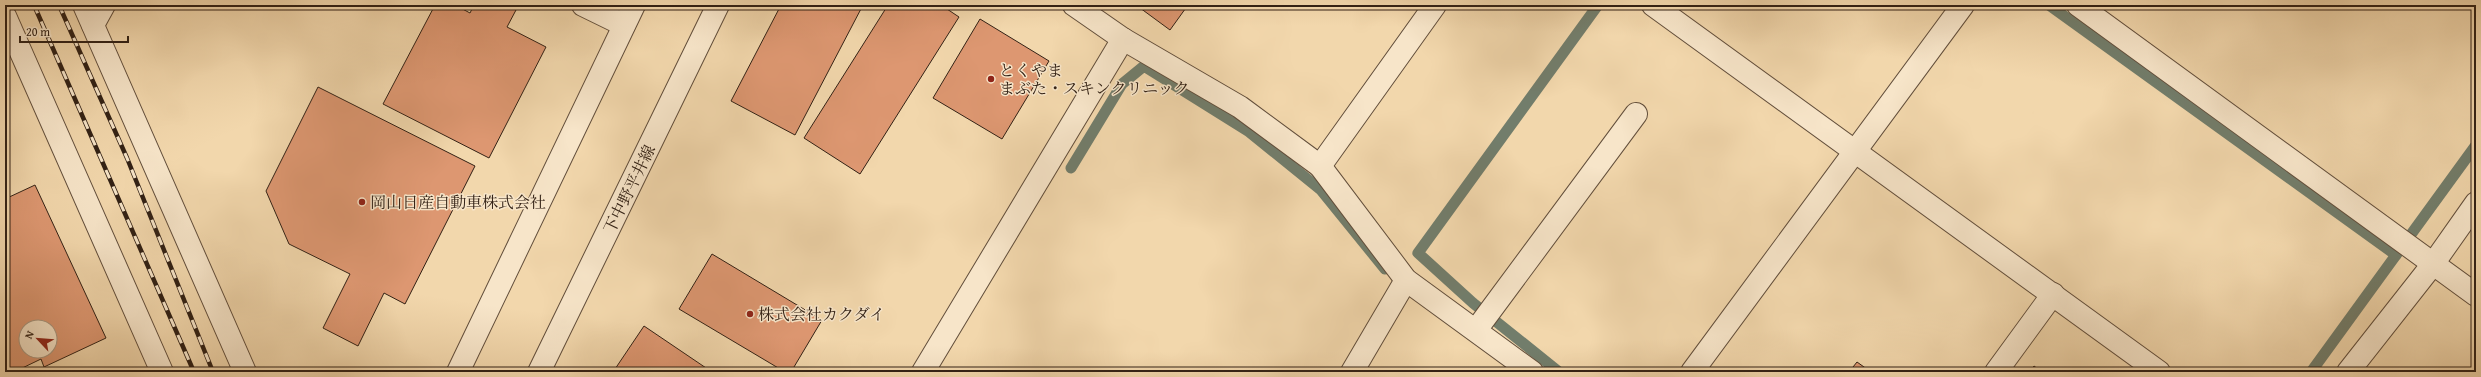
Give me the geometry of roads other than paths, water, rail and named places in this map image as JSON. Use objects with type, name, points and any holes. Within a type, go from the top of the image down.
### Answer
[{"type":"street","points":[[84,5],[245,372]]},
{"type":"street","points":[[93,25],[104,5]]},
{"type":"street","points":[[583,5],[624,25]]},
{"type":"street","points":[[458,372],[634,5]]},
{"type":"street","name":"下中野平井線","points":[[539,372],[718,5]]},
{"type":"street","points":[[1074,5],[1123,39],[1240,107],[1320,166],[1406,280],[1483,321],[1532,372]]},
{"type":"street","points":[[1320,166],[1435,5]]},
{"type":"street","points":[[1653,5],[2159,372]]},
{"type":"street","points":[[1692,372],[1962,5]]},
{"type":"street","points":[[2078,5],[2476,295]]},
{"type":"street","points":[[5,16],[162,372]]},
{"type":"street","points":[[923,372],[1123,39]]},
{"type":"street","points":[[1483,321],[1636,114]]},
{"type":"street","points":[[2348,372],[2433,264],[2476,203]]},
{"type":"street","points":[[1352,372],[1406,280]]},
{"type":"street","points":[[1996,372],[2052,294]]},
{"type":"waterway","points":[[1559,372],[1473,303],[1418,253],[1598,5]]},
{"type":"waterway","points":[[2049,5],[2396,255],[2476,145]]},
{"type":"waterway","points":[[1071,168],[1122,84],[1144,66],[1248,131],[1321,190],[1385,269]]},
{"type":"waterway","points":[[2311,372],[2396,255]]},
{"type":"railway","points":[[34,5],[194,372]]},
{"type":"railway","points":[[59,5],[127,158],[213,372]]},
{"type":"place","name":"とくやま まぶた・スキンクリニック","points":[[991,79]]},
{"type":"place","name":"岡山日産自動車株式会社","points":[[362,202]]},
{"type":"place","name":"株式会社カクダイ","points":[[750,314]]}]
